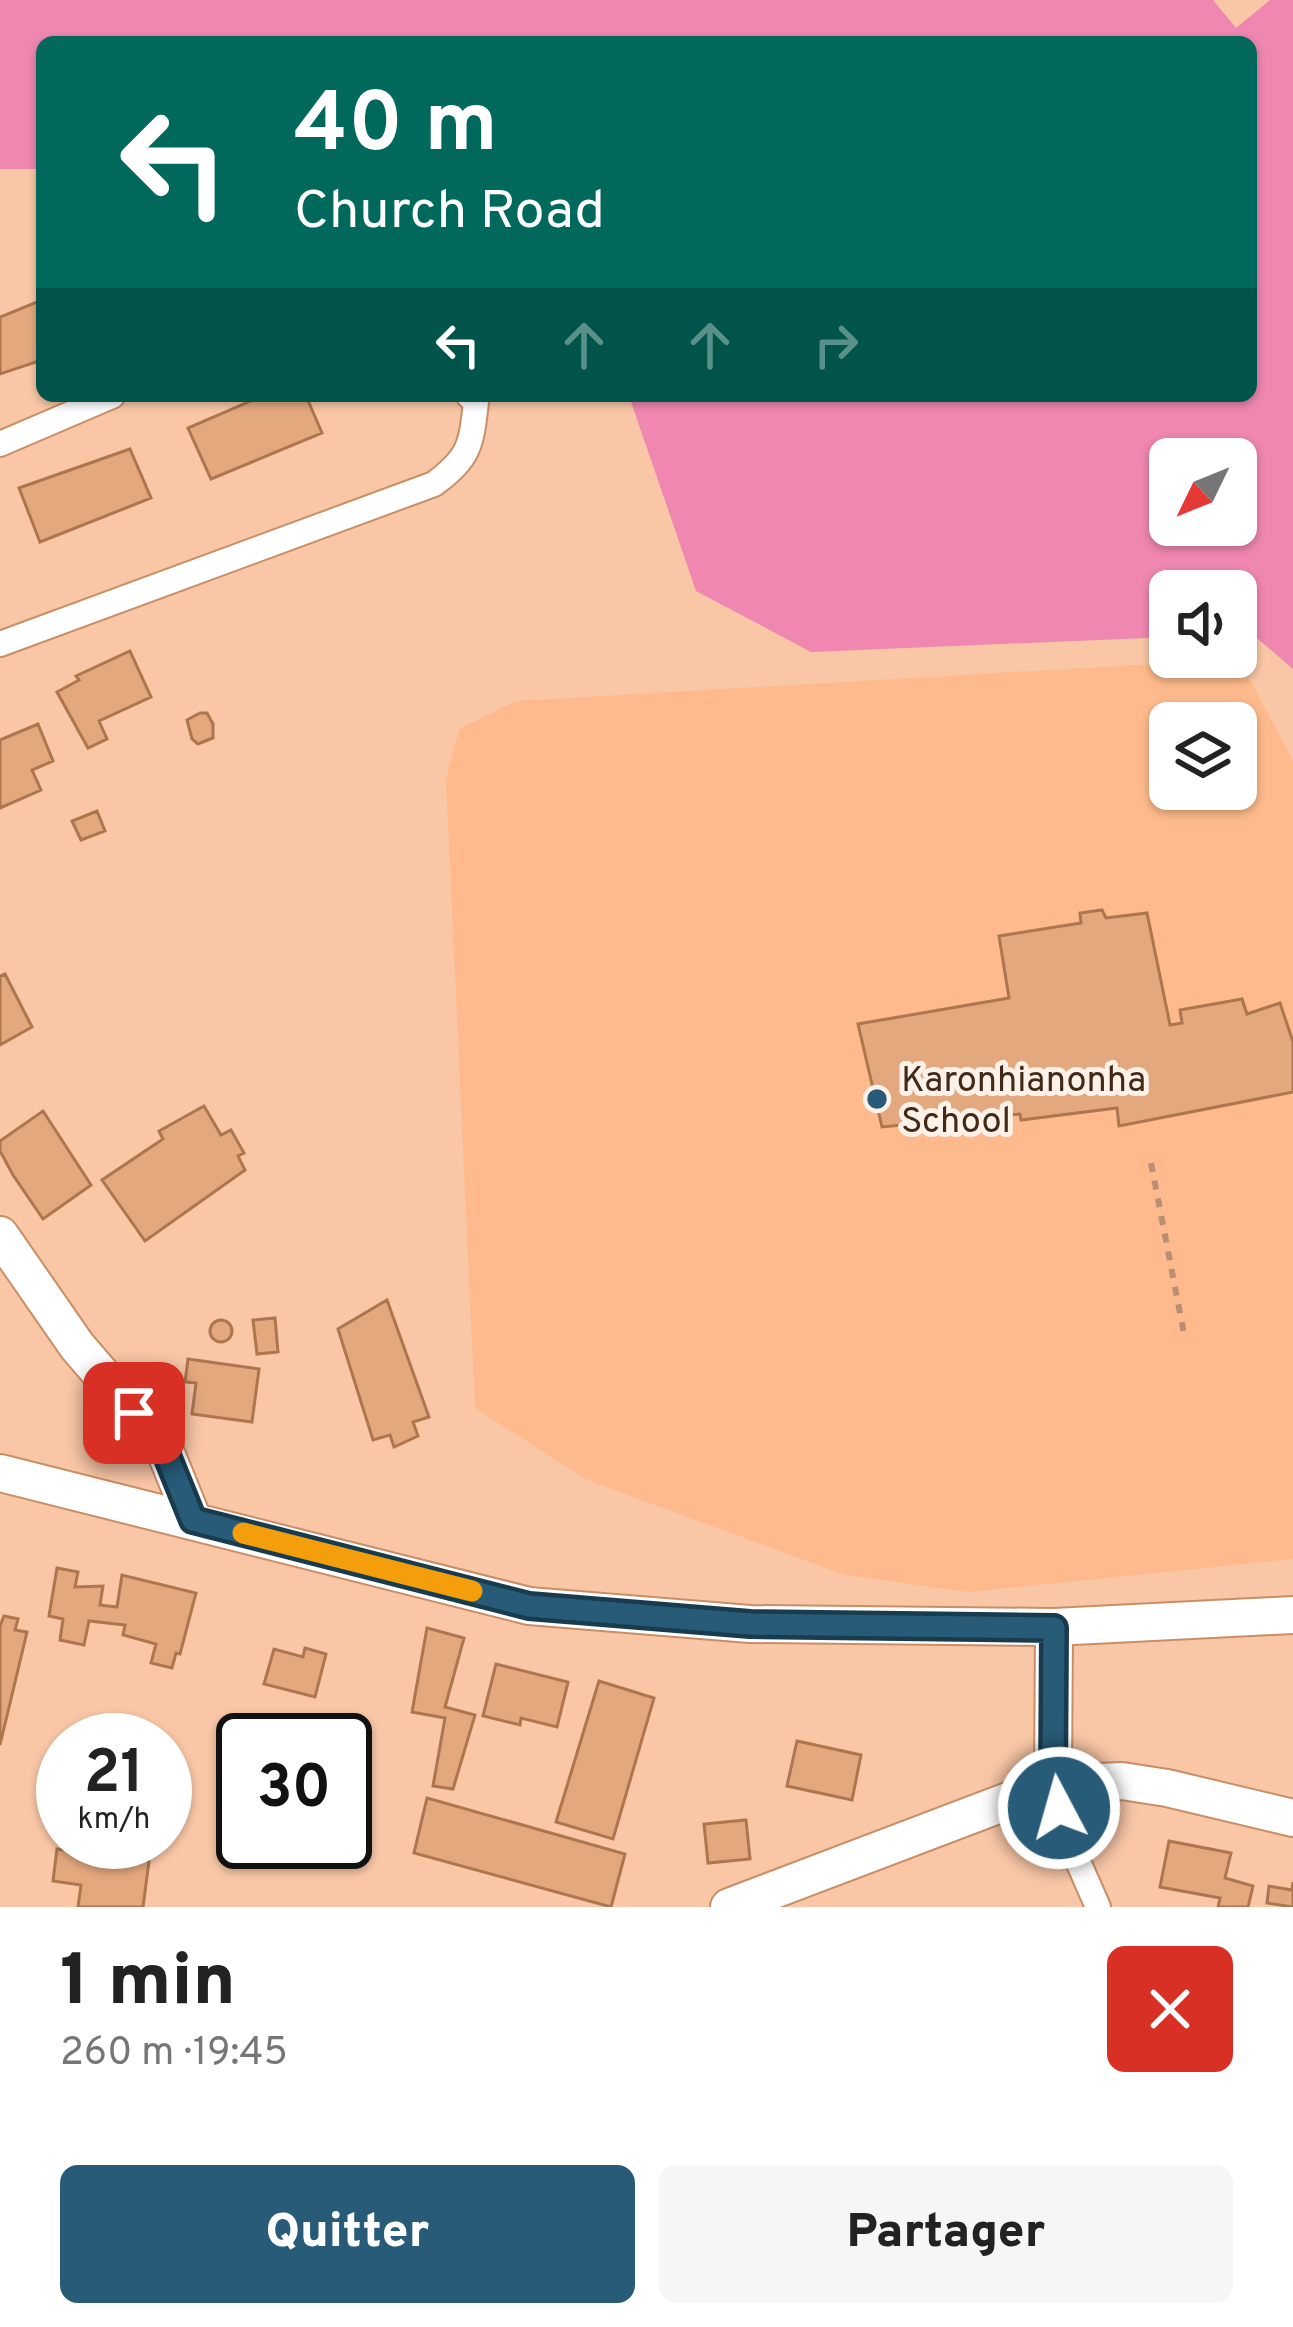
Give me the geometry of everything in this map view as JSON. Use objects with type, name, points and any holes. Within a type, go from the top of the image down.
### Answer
[{"type":"street","points":[[0,444],[98,402]]},
{"type":"street","points":[[0,644],[434,484],[460,465],[472,443],[476,402]]},
{"type":"street","points":[[0,1235],[77,1346],[163,1446],[193,1520]]},
{"type":"street","points":[[0,1473],[529,1606],[750,1624],[1054,1628],[1293,1615]]},
{"type":"street","points":[[1054,1628],[1053,1784],[1066,1832],[1099,1907]]},
{"type":"street","points":[[729,1907],[1053,1784],[1122,1781],[1293,1818]]},
{"type":"path","points":[[1151,1163],[1184,1339]]},
{"type":"shaded area","points":[[0,0],[1213,0],[1236,28],[1270,0],[1293,0],[1293,669],[1257,638],[1257,570],[1149,570],[1149,638],[811,652],[696,591],[631,402],[1257,402],[1257,36],[36,36],[36,169],[0,169]]},
{"type":"shaded area","name":"Karonhianonha School","points":[[1149,664],[1149,678],[1249,678],[1293,761],[1293,1559],[969,1592],[845,1575],[587,1480],[475,1408],[446,780],[459,729],[516,701]]},
{"type":"building","points":[[36,302],[36,362],[0,374],[0,317]]},
{"type":"building","points":[[248,402],[309,402],[322,433],[211,479],[188,428]]},
{"type":"building","points":[[130,449],[151,498],[40,542],[19,488]]},
{"type":"building","points":[[130,651],[151,697],[99,721],[107,739],[88,748],[57,692],[79,680],[76,676]]},
{"type":"building","points":[[207,713],[213,724],[213,738],[198,744],[187,720]]},
{"type":"building","points":[[38,724],[53,761],[32,770],[41,790],[0,808],[0,740]]},
{"type":"building","points":[[97,811],[105,831],[81,840],[72,821]]},
{"type":"building","name":"Karonhianonha School","points":[[1102,910],[1106,918],[1147,913],[1170,1025],[1182,1023],[1180,1010],[1242,999],[1247,1014],[1280,1003],[1293,1042],[1293,1092],[1119,1126],[1117,1108],[1021,1120],[1020,1114],[882,1127],[858,1024],[1009,998],[999,936],[1081,923],[1080,913]]},
{"type":"building","points":[[5,974],[32,1027],[0,1045],[0,976]]},
{"type":"building","points":[[204,1106],[221,1135],[231,1130],[244,1153],[238,1156],[245,1170],[145,1241],[102,1180],[163,1139],[159,1131]]},
{"type":"building","points":[[43,1111],[91,1185],[43,1219],[13,1175],[0,1141]]},
{"type":"building","points":[[387,1300],[429,1417],[413,1422],[418,1436],[394,1447],[390,1435],[373,1440],[338,1329]]},
{"type":"building","points":[[275,1318],[278,1352],[257,1354],[253,1320]]},
{"type":"building","points":[[221,1320],[232,1331],[221,1342],[210,1331]]},
{"type":"building","points":[[188,1359],[259,1369],[252,1422],[192,1414],[196,1383],[185,1382]]},
{"type":"building","points":[[57,1568],[78,1572],[75,1587],[103,1586],[100,1605],[117,1607],[122,1575],[196,1593],[172,1668],[151,1663],[156,1644],[123,1635],[125,1625],[89,1621],[84,1645],[60,1640],[63,1619],[49,1616]]},
{"type":"building","points":[[4,1616],[18,1619],[15,1630],[27,1632],[0,1745],[0,1626]]},
{"type":"building","points":[[427,1628],[464,1638],[445,1707],[475,1715],[453,1789],[433,1786],[445,1718],[412,1712]]},
{"type":"building","points":[[305,1648],[326,1654],[315,1697],[264,1684],[274,1649],[303,1657]]},
{"type":"building","points":[[496,1664],[568,1682],[557,1727],[521,1718],[520,1725],[483,1716]]},
{"type":"building","points":[[599,1681],[654,1698],[613,1839],[556,1822]]},
{"type":"building","points":[[797,1741],[861,1755],[852,1800],[787,1786]]},
{"type":"building","points":[[427,1798],[625,1854],[611,1907],[414,1853]]},
{"type":"building","points":[[746,1820],[750,1859],[708,1863],[704,1824]]},
{"type":"building","points":[[1169,1841],[1231,1853],[1225,1878],[1253,1886],[1248,1907],[1218,1907],[1220,1898],[1160,1887]]},
{"type":"building","points":[[54,1869],[148,1869],[143,1907],[78,1907],[81,1885],[53,1881]]},
{"type":"building","points":[[1293,1882],[1293,1907],[1267,1903],[1269,1886],[1292,1890]]},
{"type":"slow traffic","points":[[243,1533],[472,1591]]},
{"type":"place","name":"Karonhianonha School","points":[[877,1099]]},
{"type":"route","points":[[134,1413],[163,1446],[193,1520],[529,1606],[750,1624],[1054,1628],[1053,1784],[1059,1808]]}]
